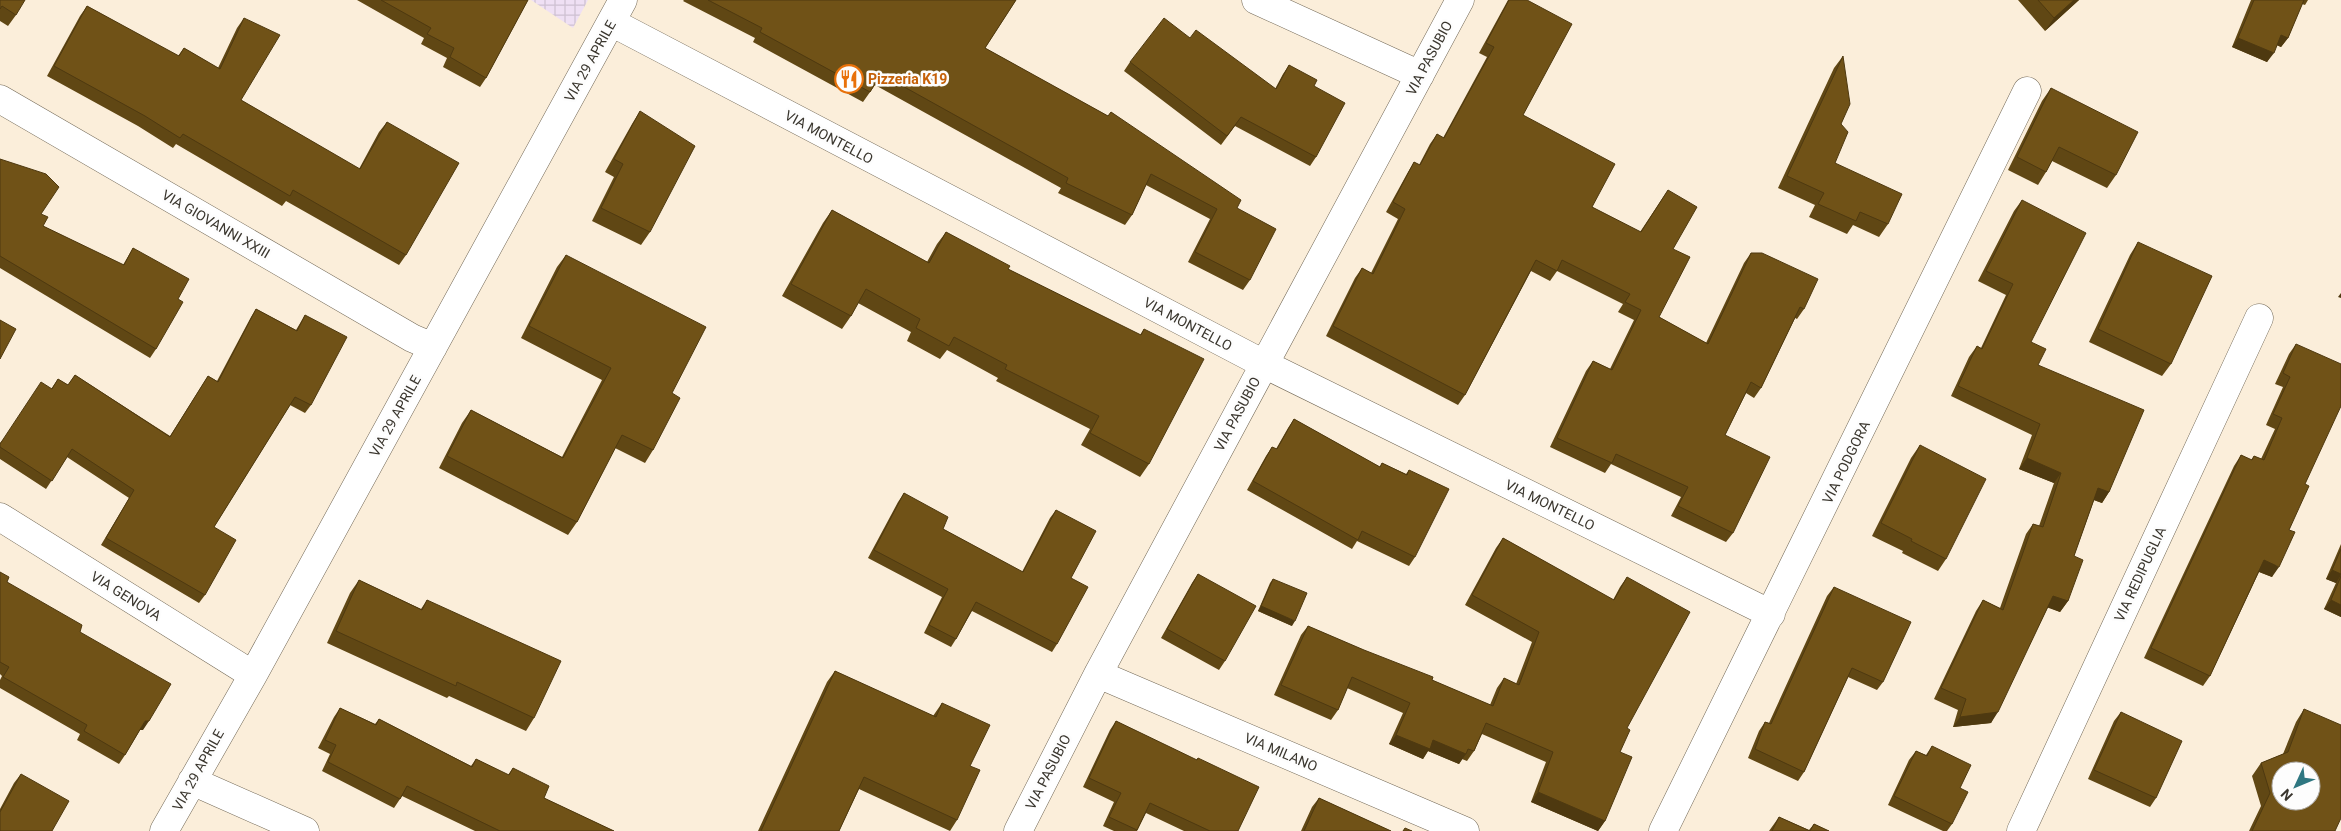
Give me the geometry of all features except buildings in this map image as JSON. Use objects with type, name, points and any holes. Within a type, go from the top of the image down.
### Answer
[{"type":"street","points":[[1256,0],[1420,75]]},
{"type":"street","name":"VIA PASUBIO","points":[[1018,831],[1098,674],[1460,0]]},
{"type":"street","name":"VIA 29 APRILE","points":[[164,831],[253,675],[617,11]]},
{"type":"street","name":"VIA MONTELLO","points":[[617,11],[1264,364],[1771,614]]},
{"type":"street","name":"VIA PODGORA","points":[[1663,831],[2027,91]]},
{"type":"street","name":"VIA GIOVANNI XXIII","points":[[0,99],[412,338],[433,347]]},
{"type":"street","name":"VIA REDIPUGLIA","points":[[2021,831],[2259,318]]},
{"type":"street","name":"VIA GENOVA","points":[[0,517],[253,675]]},
{"type":"street","name":"VIA MILANO","points":[[1098,674],[1465,831]]},
{"type":"street","points":[[192,781],[305,831]]},
{"type":"shaded area","points":[[531,0],[588,0],[573,28]]},
{"type":"place","name":"Pizzeria K19","points":[[849,79]]}]
